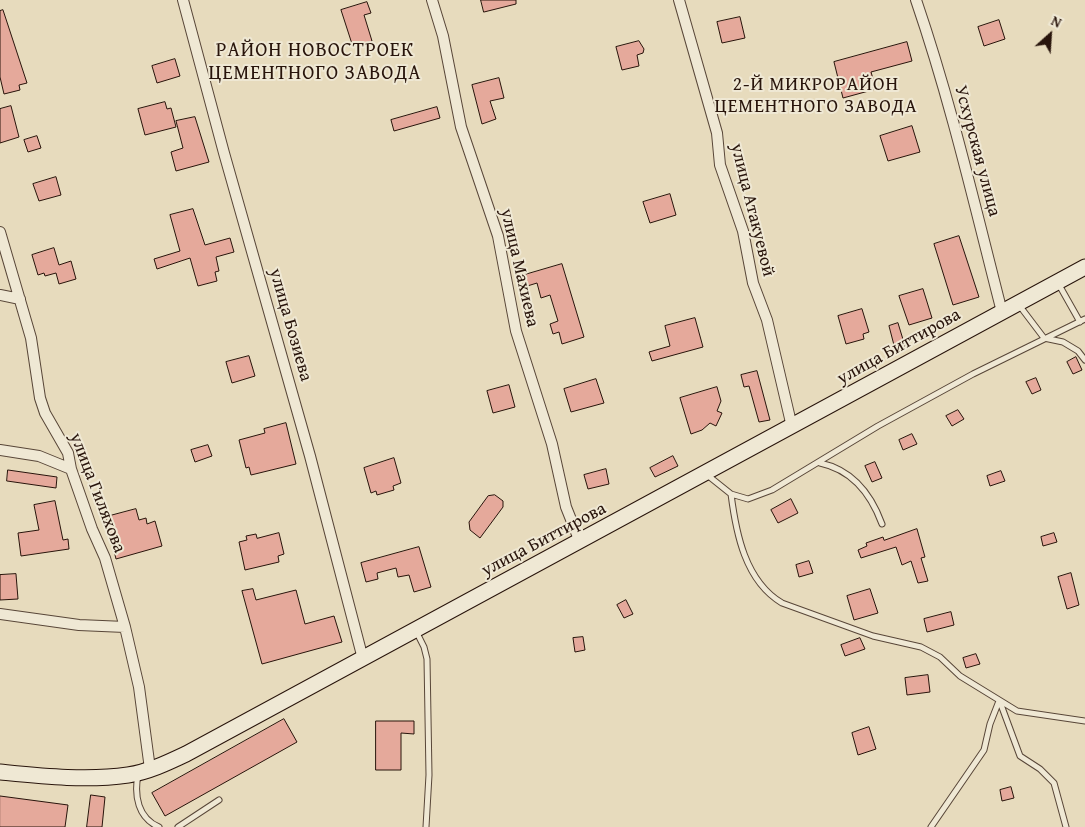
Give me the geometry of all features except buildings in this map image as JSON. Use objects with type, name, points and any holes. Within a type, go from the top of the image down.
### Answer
[{"type":"street","name":"улица Бозиева","points":[[183,0],[226,162],[310,456],[363,659]]},
{"type":"street","name":"улица Махиева","points":[[432,0],[443,36],[461,127],[498,236],[516,331],[552,444],[566,507],[580,542]]},
{"type":"street","name":"улица Атакуевой","points":[[679,0],[717,133],[720,165],[743,231],[753,283],[768,320],[792,427]]},
{"type":"street","name":"Усхурская улица","points":[[916,0],[932,45],[968,174],[1002,312]]},
{"type":"street","name":"улица Гиляхова","points":[[0,232],[30,338],[40,398],[45,413],[68,453],[71,469],[92,529],[105,558],[124,627],[139,688],[144,771]]},
{"type":"street","name":"улица Биттирова","points":[[0,772],[91,777],[144,771],[186,754],[1085,267]]},
{"type":"street","points":[[0,296],[20,298]]},
{"type":"street","points":[[0,450],[39,456],[71,469]]},
{"type":"street","points":[[0,614],[79,625],[124,627]]},
{"type":"lane","points":[[706,474],[731,494],[748,499],[772,490],[820,463],[878,426],[1044,338],[1082,320],[1058,282]]},
{"type":"lane","points":[[1017,303],[1044,338],[1071,347],[1078,351],[1085,360]]},
{"type":"lane","points":[[820,463],[837,467],[854,479],[871,498],[882,524]]},
{"type":"lane","points":[[731,494],[734,520],[748,564],[769,595],[782,603],[873,636],[921,647],[940,657],[960,676],[1017,711],[1085,721]]},
{"type":"lane","points":[[416,630],[427,659],[430,775],[426,827]]},
{"type":"lane","points":[[932,827],[984,750],[990,724],[999,701]]},
{"type":"lane","points":[[999,701],[1020,756],[1040,769],[1054,783],[1066,827]]},
{"type":"lane","points":[[144,771],[136,788],[137,801],[143,814],[152,824],[159,827]]},
{"type":"lane","points":[[178,827],[219,800]]},
{"type":"district","name":"РАЙОН НОВОСТРОЕК ЦЕМЕНТНОГО ЗАВОДА","points":[[315,62]]},
{"type":"district","name":"2-Й МИКРОРАЙОН ЦЕМЕНТНОГО ЗАВОДА","points":[[816,96]]}]
